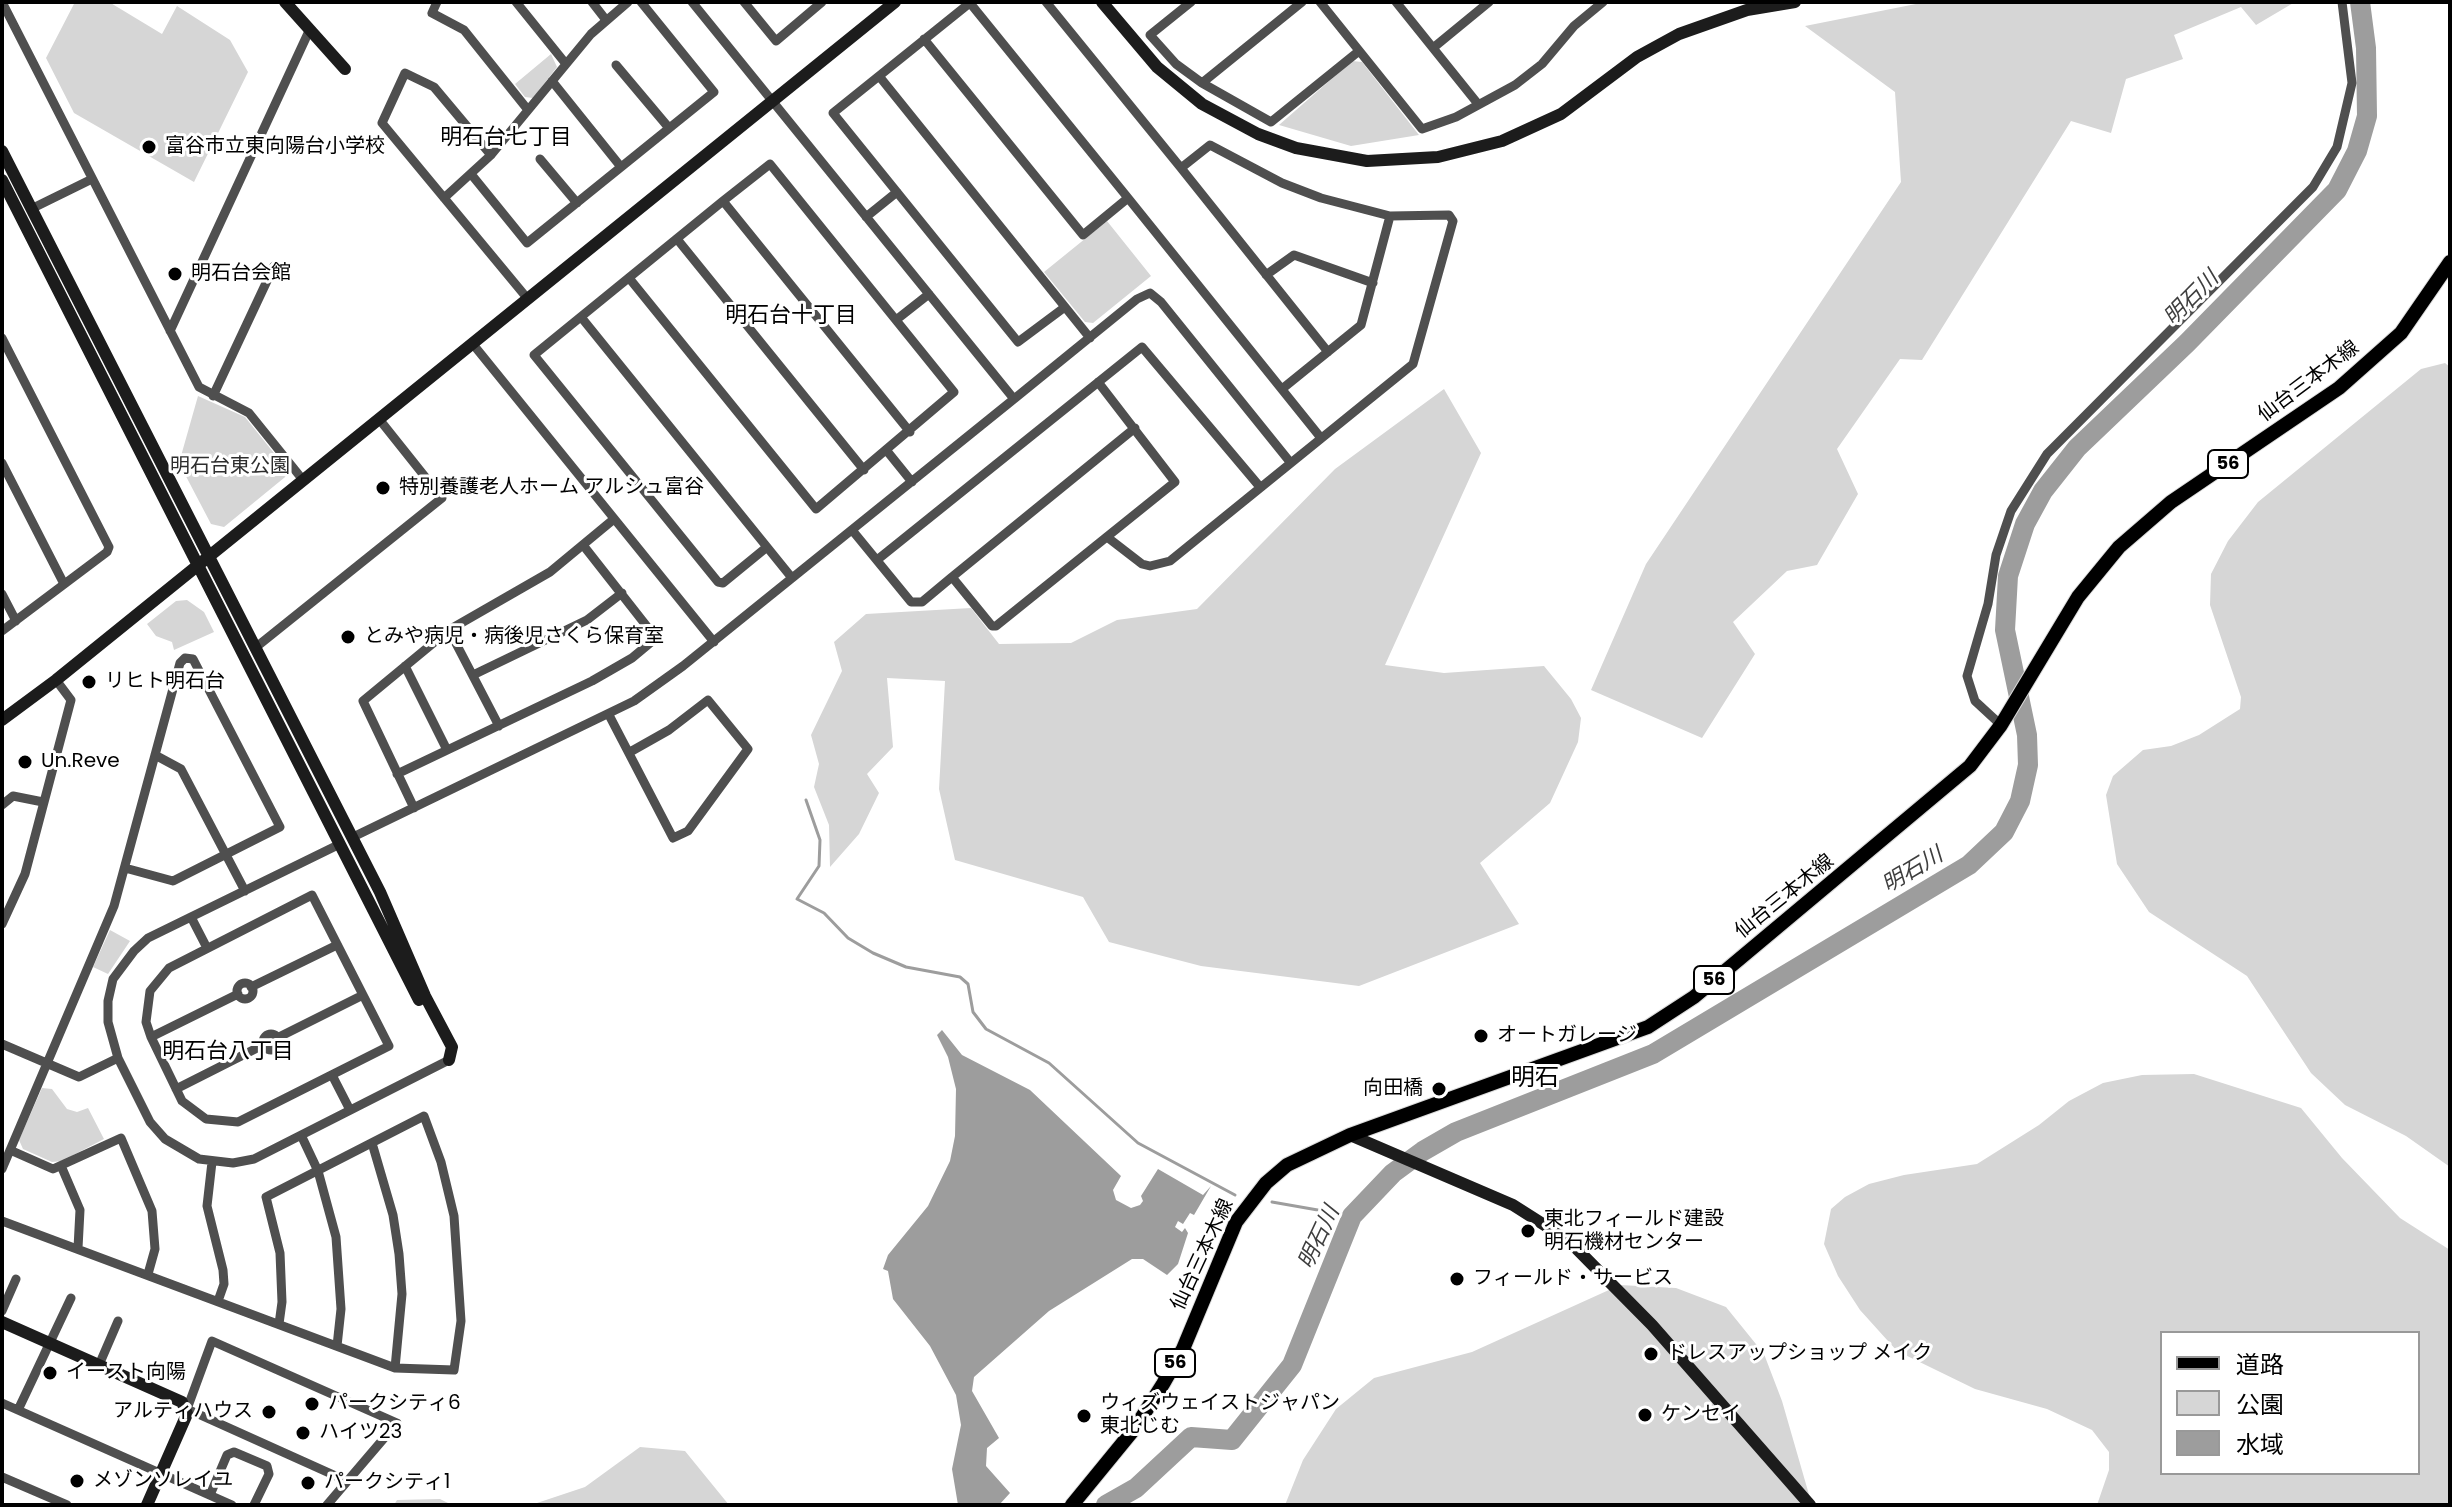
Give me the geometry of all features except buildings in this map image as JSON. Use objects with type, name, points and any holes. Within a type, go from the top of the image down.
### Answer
[{"type":"main road","name":"仙台三本木線","points":[[1072,1505],[1135,1428],[1163,1384],[1183,1349],[1236,1222],[1247,1204],[1287,1165],[1350,1135],[1596,1047],[1670,1015],[1947,788],[1984,750],[2078,597],[2137,529],[2171,502],[2339,388],[2401,333],[2448,270]]},
{"type":"street","points":[[2,2],[199,387],[249,413],[303,480]]},
{"type":"street","points":[[285,2],[345,69]]},
{"type":"street","points":[[437,2],[432,13],[464,30],[528,110]]},
{"type":"street","points":[[516,2],[566,64]]},
{"type":"street","points":[[592,2],[606,20]]},
{"type":"street","points":[[444,198],[491,155],[566,64],[606,20],[628,2]]},
{"type":"street","points":[[471,174],[527,243],[714,92],[641,2]]},
{"type":"street","points":[[692,2],[1014,399]]},
{"type":"street","points":[[744,2],[776,41],[822,2]]},
{"type":"street","points":[[2,720],[209,557],[895,2]]},
{"type":"street","points":[[1065,307],[1018,342],[833,113],[970,2],[1321,438]]},
{"type":"street","points":[[1046,2],[1328,352]]},
{"type":"street","points":[[1102,2],[1157,67],[1202,104],[1258,134],[1296,148],[1367,161],[1438,157],[1502,141],[1561,114],[1637,57],[1679,34],[1747,10],[1795,2]]},
{"type":"street","points":[[1191,2],[1150,35],[1176,64],[1202,83],[1271,122],[1359,51]]},
{"type":"street","points":[[1202,83],[1302,2]]},
{"type":"street","points":[[1320,2],[1422,129],[1456,117],[1515,85],[1542,64],[1574,26],[1603,2]]},
{"type":"street","points":[[1396,2],[1478,104]]},
{"type":"street","points":[[1433,48],[1476,6],[1489,2]]},
{"type":"street","points":[[2004,719],[1975,701],[1967,676],[1988,604],[1996,555],[2011,511],[2047,454],[2313,187],[2337,147],[2352,83],[2342,2]]},
{"type":"street","points":[[170,331],[310,29]]},
{"type":"street","points":[[924,39],[1083,235],[1128,198]]},
{"type":"street","points":[[616,65],[669,128]]},
{"type":"street","points":[[491,155],[434,87],[405,73],[382,123],[527,298]]},
{"type":"street","points":[[879,76],[1090,338]]},
{"type":"street","points":[[552,81],[621,167]]},
{"type":"street","points":[[1107,537],[1142,564],[1162,563],[1416,359],[1453,221],[1449,215],[1390,216],[1308,194],[1210,145],[1181,168]]},
{"type":"street","points":[[2,151],[353,837],[452,1047],[449,1060]]},
{"type":"street","points":[[540,159],[577,203]]},
{"type":"street","points":[[629,278],[816,509],[954,392],[770,164],[723,201],[534,355],[718,582],[723,583],[767,547]]},
{"type":"street","points":[[31,209],[92,179]]},
{"type":"street","points":[[2,180],[449,1060]]},
{"type":"street","points":[[866,217],[897,192]]},
{"type":"street","points":[[723,201],[910,432]]},
{"type":"street","points":[[1282,389],[1361,325],[1390,216]]},
{"type":"street","points":[[677,239],[864,470]]},
{"type":"street","points":[[1266,275],[1294,255],[1373,283]]},
{"type":"street","points":[[213,396],[274,266]]},
{"type":"street","points":[[896,320],[929,294]]},
{"type":"street","points":[[353,837],[609,715],[658,685],[1144,294],[1156,296],[1290,462]]},
{"type":"street","points":[[581,317],[792,578]]},
{"type":"street","points":[[2,340],[109,542],[107,552],[2,631]]},
{"type":"street","points":[[472,343],[714,642]]},
{"type":"street","points":[[877,560],[1145,347],[1260,487]]},
{"type":"street","points":[[952,577],[992,626],[996,626],[1175,482],[1098,382]]},
{"type":"street","points":[[255,648],[442,498],[379,419]]},
{"type":"street","points":[[852,530],[911,602],[922,602],[1135,428]]},
{"type":"street","points":[[887,451],[912,482]]},
{"type":"street","points":[[2,463],[64,584]]},
{"type":"street","points":[[414,808],[362,704],[449,630],[550,572],[614,519]]},
{"type":"street","points":[[397,774],[606,674],[656,638],[583,545]]},
{"type":"street","points":[[473,675],[587,620],[622,593]]},
{"type":"street","points":[[2,594],[16,621]]},
{"type":"street","points":[[449,630],[499,726]]},
{"type":"street","points":[[2,1169],[114,906],[180,663],[185,658],[193,659],[280,827],[173,881],[125,868]]},
{"type":"street","points":[[405,666],[447,750]]},
{"type":"street","points":[[2,924],[25,874],[71,700],[56,680]]},
{"type":"street","points":[[609,715],[673,838],[688,831],[748,749],[708,700],[669,730],[630,752]]},
{"type":"street","points":[[155,755],[181,769],[245,891]]},
{"type":"street","points":[[2,805],[13,796],[43,802]]},
{"type":"street","points":[[340,844],[148,938],[122,964],[113,979],[108,1022],[118,1058],[150,1122],[165,1139],[186,1154],[212,1162],[233,1163],[254,1159],[449,1060]]},
{"type":"street","points":[[312,895],[389,1046],[238,1122],[206,1119],[193,1111],[176,1089],[151,1037],[146,1022],[146,1006],[157,979],[207,948],[312,895]]},
{"type":"street","points":[[191,917],[207,948]]},
{"type":"street","points":[[151,1037],[238,994],[248,998],[251,987],[337,945]]},
{"type":"street","points":[[176,1089],[263,1045],[266,1035],[277,1038],[363,995]]},
{"type":"street","points":[[2,1044],[79,1077],[118,1058]]},
{"type":"street","points":[[332,1075],[350,1110]]},
{"type":"street","points":[[2,1221],[395,1368],[454,1370],[461,1321],[460,1269],[451,1202],[441,1162],[424,1116],[266,1197],[280,1253],[282,1302],[279,1324]]},
{"type":"street","points":[[301,1135],[329,1204],[338,1249],[341,1309],[337,1346]]},
{"type":"street","points":[[1350,1135],[1513,1205],[1568,1240],[1631,1302],[1810,1505]]},
{"type":"street","points":[[10,1150],[53,1169],[62,1168],[121,1138],[152,1211],[155,1249],[148,1274]]},
{"type":"street","points":[[372,1143],[393,1215],[399,1254],[402,1294],[395,1368]]},
{"type":"street","points":[[212,1162],[207,1206],[223,1270],[224,1284],[218,1301]]},
{"type":"street","points":[[62,1168],[80,1210],[78,1248]]},
{"type":"street","points":[[2,1311],[16,1279]]},
{"type":"street","points":[[18,1410],[71,1298]]},
{"type":"street","points":[[99,1365],[118,1321]]},
{"type":"street","points":[[2,1322],[182,1402],[187,1409],[347,1481]]},
{"type":"street","points":[[147,1505],[212,1341],[397,1423],[327,1505]]},
{"type":"street","points":[[2,1403],[229,1504]]},
{"type":"street","points":[[210,1495],[227,1455],[234,1452],[267,1466],[269,1474],[254,1505]]},
{"type":"street","points":[[2,1477],[67,1505]]},
{"type":"green space","points":[[75,2],[109,2],[162,34],[177,6],[230,40],[248,72],[194,182],[74,113],[46,58]]},
{"type":"green space","points":[[1926,2],[2295,2],[2256,25],[2241,7],[2174,35],[2183,59],[2126,79],[2111,133],[2071,121],[1922,360],[1900,359],[1837,449],[1858,494],[1817,565],[1787,571],[1733,622],[1755,654],[1702,738],[1591,690],[1646,564],[1901,182],[1895,92],[1805,26]]},
{"type":"green space","points":[[551,54],[557,67],[533,98],[525,97],[515,84]]},
{"type":"green space","points":[[1352,61],[1362,62],[1419,135],[1351,146],[1279,125]]},
{"type":"green space","points":[[1107,221],[1151,276],[1093,323],[1085,322],[1044,272]]},
{"type":"green space","points":[[2445,363],[2450,367],[2450,1167],[2406,1136],[2345,1105],[2311,1073],[2247,976],[2149,912],[2117,864],[2106,795],[2113,776],[2143,750],[2171,746],[2199,735],[2240,709],[2241,697],[2210,605],[2211,574],[2228,541],[2258,502],[2421,369]]},
{"type":"green space","points":[[1444,389],[1481,453],[1385,665],[1444,673],[1544,666],[1571,699],[1581,718],[1578,742],[1550,803],[1480,863],[1519,924],[1359,986],[1201,966],[1109,942],[1083,897],[955,860],[939,789],[945,681],[887,678],[893,747],[867,774],[879,793],[859,834],[830,867],[829,825],[814,787],[819,764],[811,735],[842,671],[834,642],[866,614],[971,608],[999,644],[1071,643],[1117,620],[1197,609],[1335,469]]},
{"type":"green space","name":"明石台東公園","points":[[198,396],[245,417],[290,473],[224,527],[211,524],[179,463]]},
{"type":"green space","points":[[187,600],[204,612],[214,632],[174,650],[172,642],[156,636],[147,624],[176,601]]},
{"type":"green space","points":[[110,930],[130,941],[108,974],[93,967]]},
{"type":"green space","points":[[2194,1074],[2301,1108],[2342,1158],[2400,1218],[2450,1250],[2450,1505],[2097,1505],[2109,1470],[2109,1452],[2092,1430],[2047,1409],[1975,1389],[1897,1351],[1860,1310],[1838,1276],[1824,1244],[1831,1209],[1869,1184],[1904,1175],[1977,1164],[2039,1125],[2069,1101],[2103,1083],[2142,1075]]},
{"type":"green space","points":[[42,1088],[52,1089],[67,1109],[77,1112],[88,1108],[104,1139],[62,1161],[52,1162],[23,1149],[19,1140]]},
{"type":"green space","points":[[1620,1285],[1676,1288],[1726,1307],[1764,1354],[1782,1401],[1812,1505],[1285,1505],[1303,1460],[1336,1409],[1374,1378],[1472,1352]]},
{"type":"green space","points":[[640,1447],[685,1451],[729,1505],[531,1505],[585,1487]]},
{"type":"green space","points":[[440,1499],[452,1505],[394,1505],[397,1500]]},
{"type":"water","points":[[942,1030],[962,1055],[1030,1090],[1121,1176],[1113,1190],[1116,1200],[1131,1208],[1140,1205],[1143,1201],[1141,1196],[1158,1169],[1203,1195],[1211,1186],[1194,1215],[1190,1213],[1183,1224],[1178,1221],[1175,1227],[1182,1232],[1185,1228],[1188,1233],[1178,1264],[1167,1275],[1143,1259],[1132,1259],[1049,1311],[974,1377],[972,1391],[999,1438],[987,1448],[986,1466],[1010,1493],[999,1505],[958,1505],[952,1469],[961,1425],[956,1395],[930,1346],[893,1299],[888,1271],[883,1269],[888,1255],[928,1206],[950,1161],[955,1136],[956,1089],[948,1057],[937,1035]]},
{"type":"waterway","name":"明石川","points":[[1106,1505],[1136,1488],[1191,1437],[1232,1440],[1292,1365],[1352,1216],[1393,1173],[1456,1132],[1653,1054],[1969,865],[2004,832],[2020,801],[2028,765],[2027,735],[2005,630],[2008,576],[2025,524],[2043,491],[2077,448],[2187,343],[2337,190],[2357,151],[2367,116],[2366,48],[2360,2]]},
{"type":"waterway","points":[[806,800],[820,840],[819,866],[797,899],[824,913],[848,938],[873,953],[906,967],[960,977],[968,984],[973,1012],[986,1029],[1049,1063],[1138,1143],[1235,1195]]},
{"type":"waterway","points":[[1272,1202],[1352,1216]]},
{"type":"place","name":"富谷市立東向陽台小学校","points":[[149,147]]},
{"type":"place","name":"明石台会館","points":[[175,274]]},
{"type":"place","name":"特別養護老人ホーム アルシュ富谷","points":[[383,488]]},
{"type":"place","name":"とみや病児・病後児さくら保育室","points":[[348,637]]},
{"type":"place","name":"リヒト明石台","points":[[89,682]]},
{"type":"place","name":"Un.Reve","points":[[25,762]]},
{"type":"place","name":"オートガレージ","points":[[1481,1036]]},
{"type":"place","name":"向田橋","points":[[1439,1089]]},
{"type":"place","name":"東北フィールド建設 明石機材センター","points":[[1528,1231]]},
{"type":"place","name":"フィールド・サービス","points":[[1457,1279]]},
{"type":"place","name":"ドレスアップショップ メイク","points":[[1651,1354]]},
{"type":"place","name":"イースト向陽","points":[[50,1373]]},
{"type":"place","name":"パークシティ6","points":[[312,1404]]},
{"type":"place","name":"アルティハウス","points":[[269,1412]]},
{"type":"place","name":"ケンセイ","points":[[1645,1415]]},
{"type":"place","name":"ウィズウェイストジャパン 東北じむ","points":[[1084,1416]]},
{"type":"place","name":"ハイツ23","points":[[303,1433]]},
{"type":"place","name":"メゾンソレイユ","points":[[77,1481]]},
{"type":"place","name":"パークシティ1","points":[[308,1483]]},
{"type":"district","name":"明石台七丁目","points":[[506,138]]},
{"type":"district","name":"明石台十丁目","points":[[791,316]]},
{"type":"district","name":"明石台八丁目","points":[[228,1052]]},
{"type":"district","name":"明石","points":[[1535,1079]]}]
